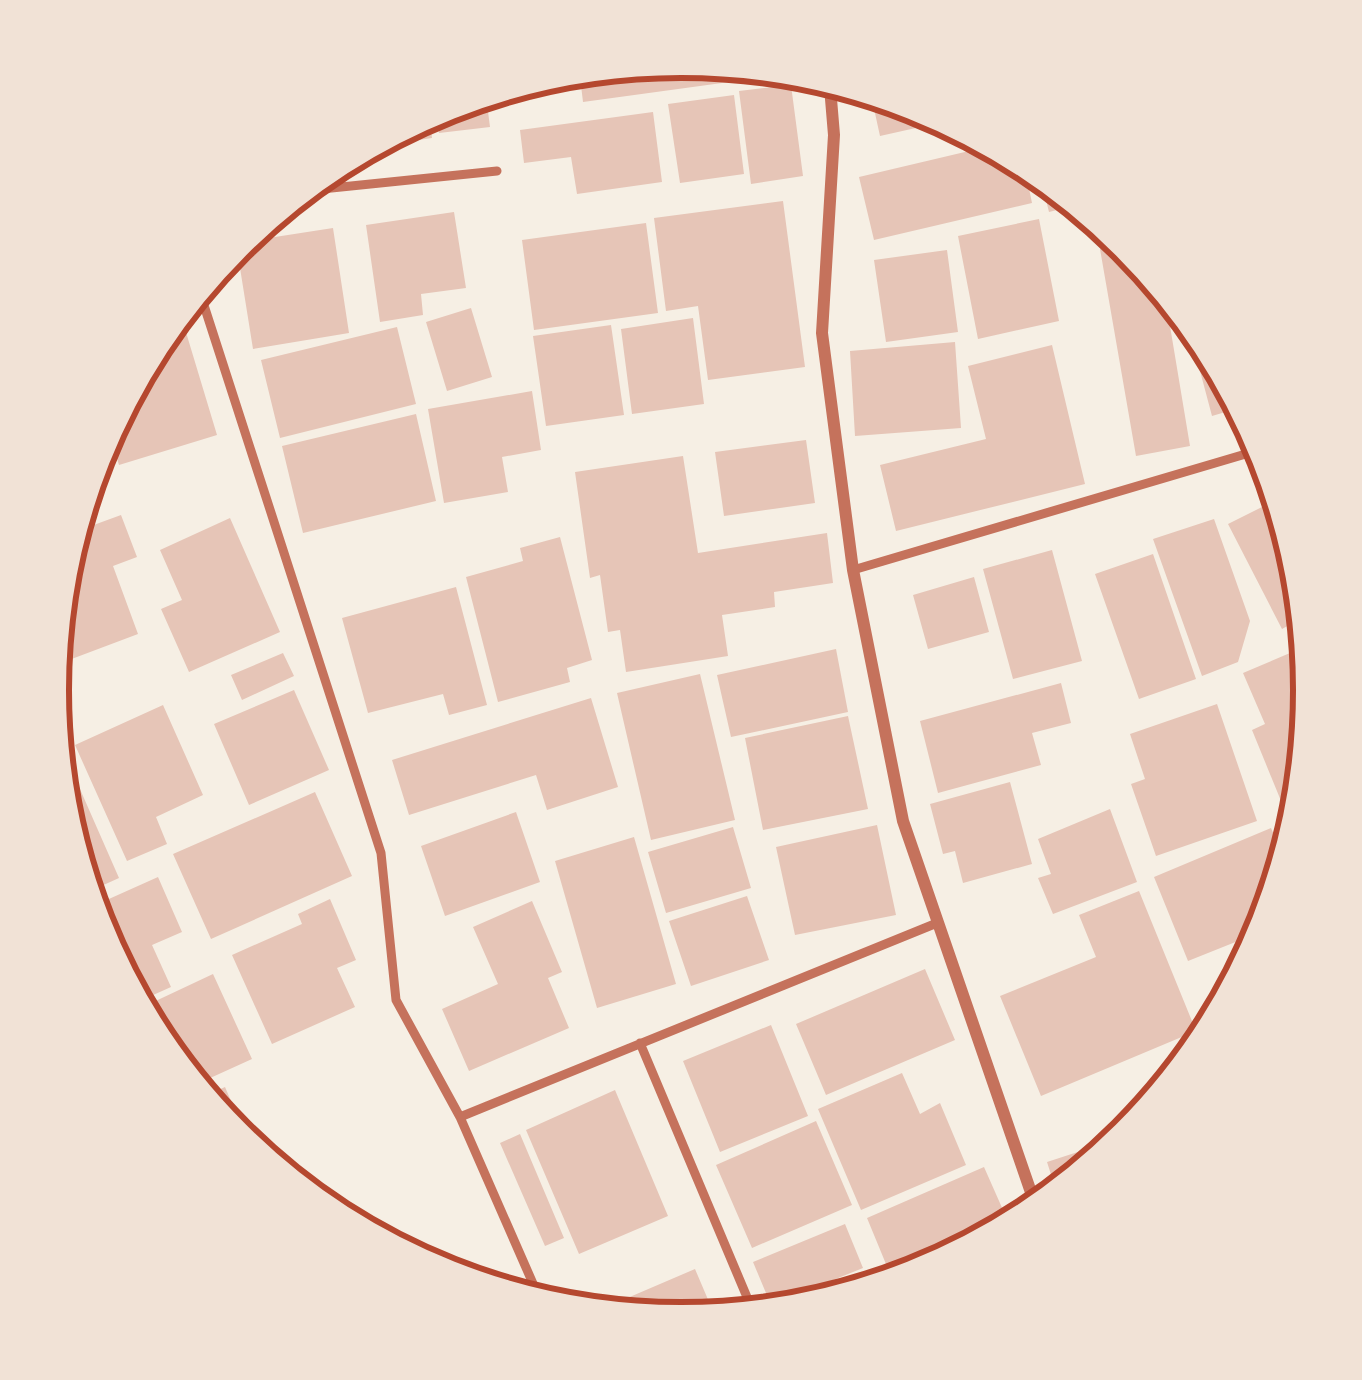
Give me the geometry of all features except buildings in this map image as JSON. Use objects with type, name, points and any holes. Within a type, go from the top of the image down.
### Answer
[{"type":"street","points":[[831,97],[834,135],[822,333],[853,569],[903,821],[1031,1192]]},
{"type":"lane","points":[[331,188],[497,171]]},
{"type":"lane","points":[[204,306],[381,854],[396,1000],[460,1117],[533,1283]]},
{"type":"lane","points":[[853,569],[1245,454]]},
{"type":"lane","points":[[460,1117],[937,923]]},
{"type":"lane","points":[[640,1043],[748,1298]]}]
